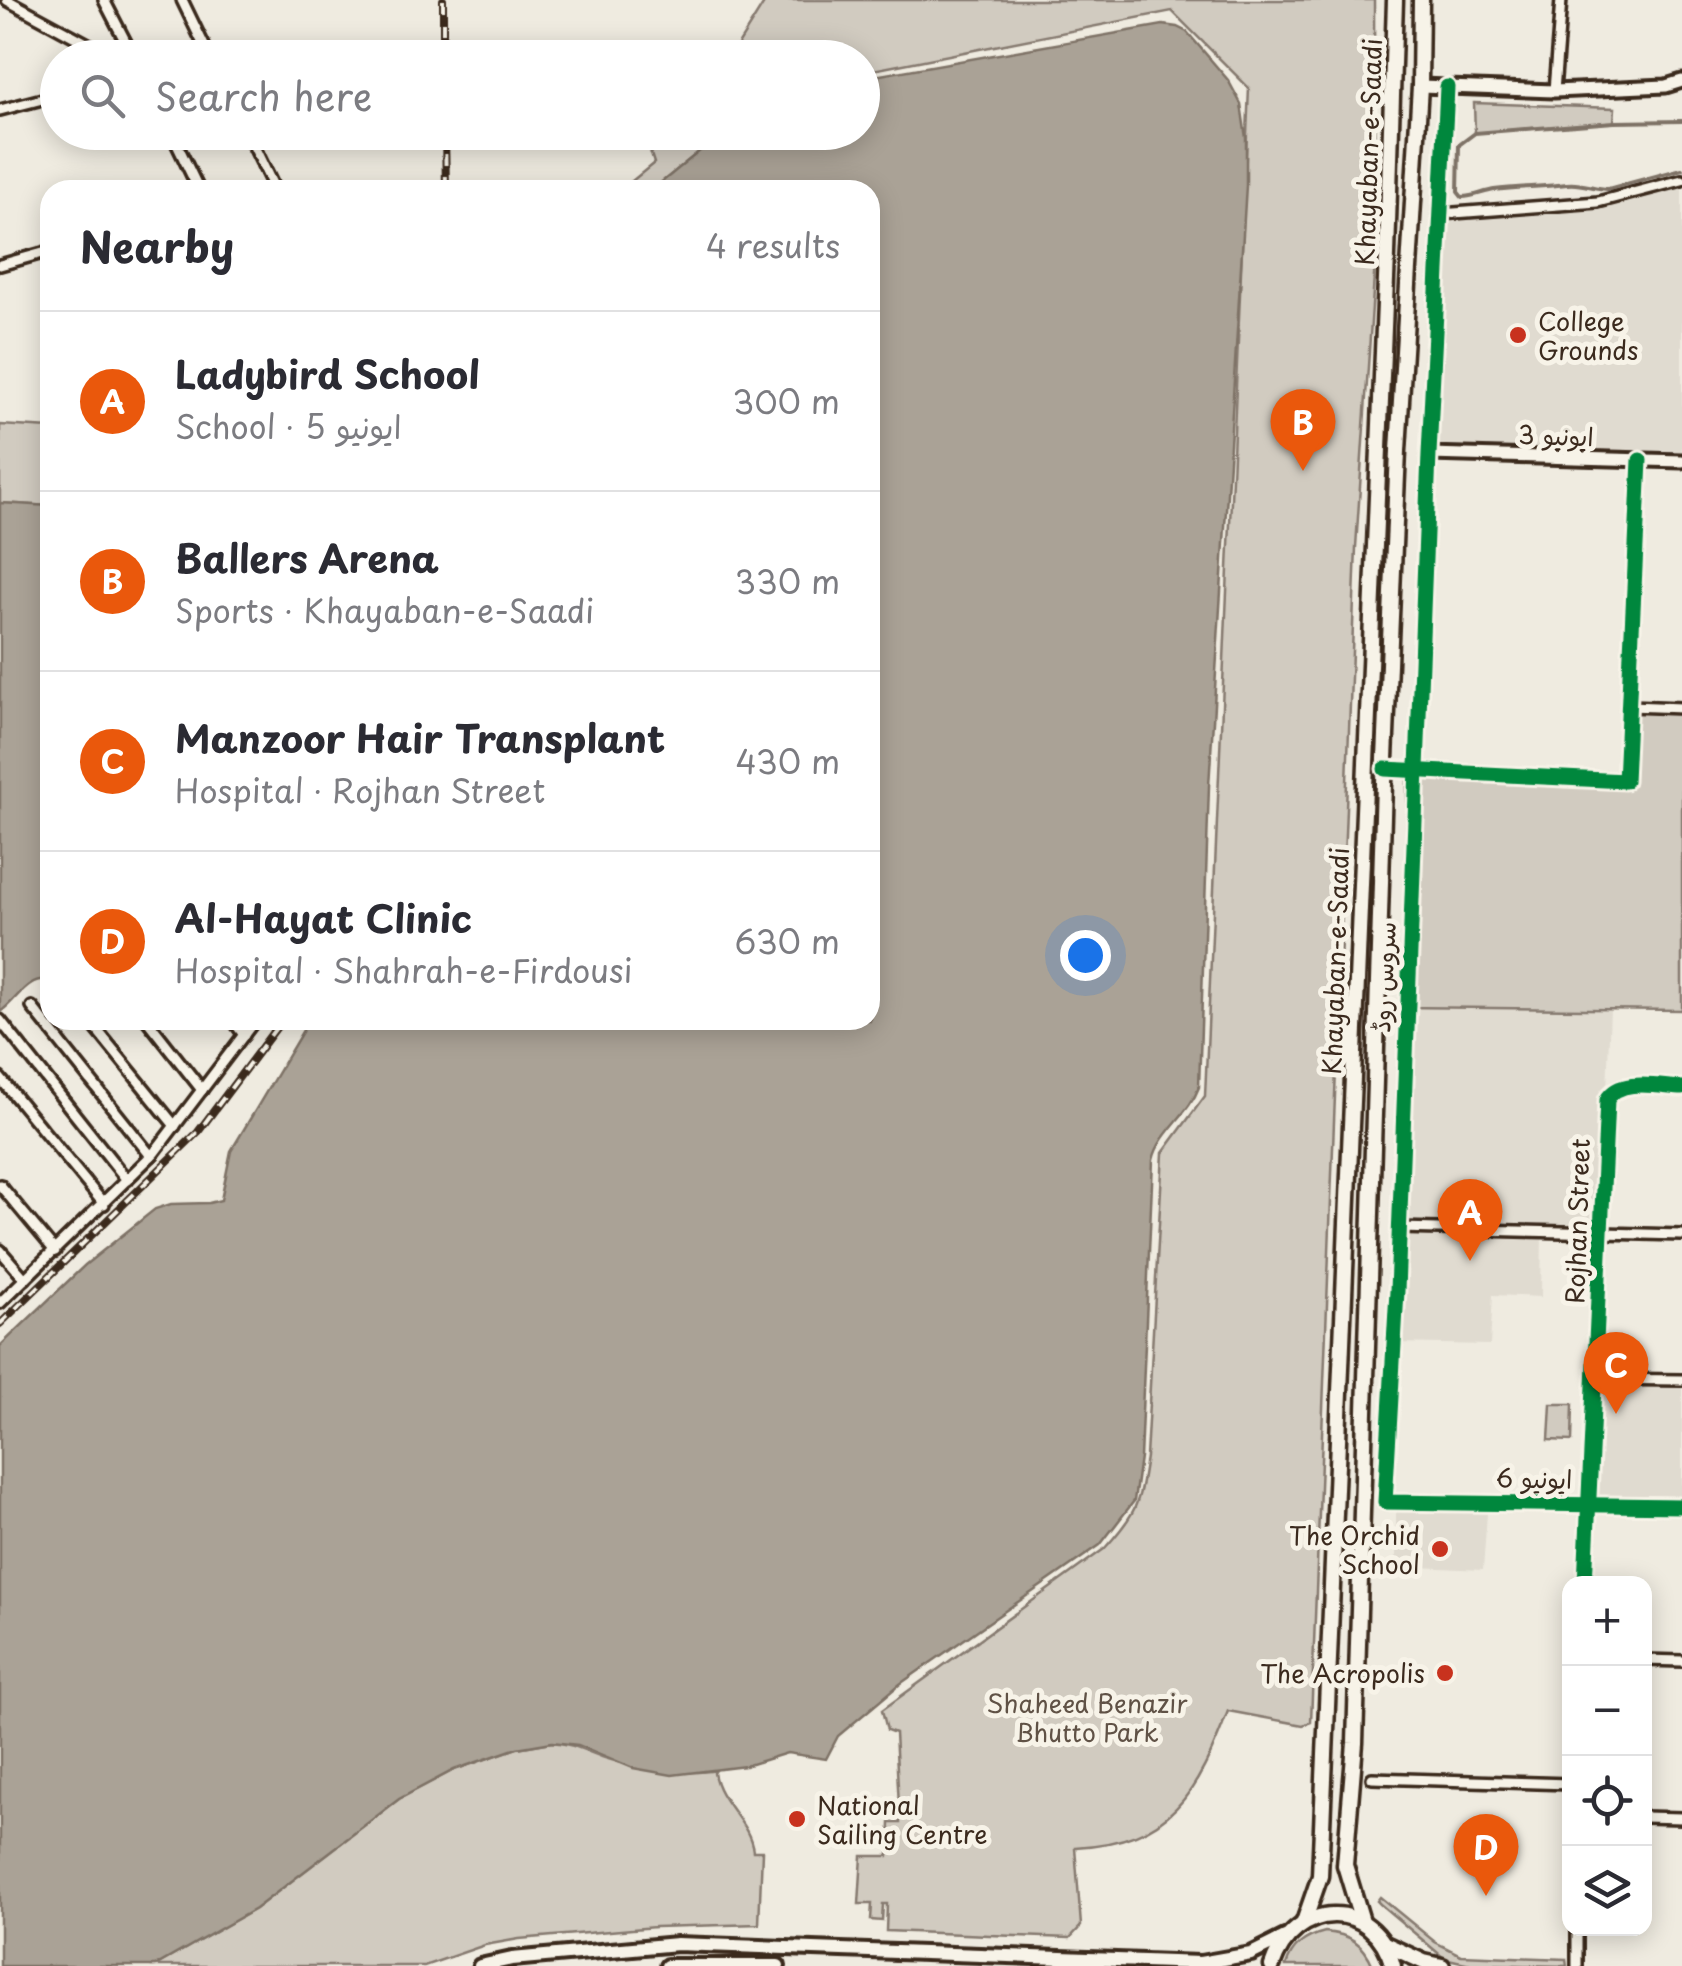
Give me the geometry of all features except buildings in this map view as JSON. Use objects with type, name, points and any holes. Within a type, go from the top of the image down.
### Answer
[{"type":"main road","name":"Khayaban-e-Saadi","points":[[1304,1922],[1320,1876],[1388,255],[1394,0]]},
{"type":"main road","name":"Khayaban-e-Saadi","points":[[1362,1921],[1346,1865],[1355,1724],[1384,769],[1422,0]]},
{"type":"main road","points":[[480,1966],[610,1948],[701,1944],[1200,1963],[1251,1954],[1285,1937],[1304,1922],[1326,1915],[1362,1921],[1385,1944],[1442,1966]]},
{"type":"main road","points":[[1272,1966],[1285,1937]]},
{"type":"main road","points":[[699,1964],[707,1956],[701,1944]]},
{"type":"main road","points":[[724,1944],[720,1953],[726,1964]]},
{"type":"main road","points":[[1385,1944],[1393,1966]]},
{"type":"main road","points":[[667,1966],[778,1966]]},
{"type":"street","points":[[6,0],[80,40]]},
{"type":"street","points":[[104,0],[125,40]]},
{"type":"street","points":[[182,0],[201,40]]},
{"type":"street","points":[[1554,91],[1560,0]]},
{"type":"street","points":[[1420,86],[1554,91],[1666,86],[1682,81]]},
{"type":"street","points":[[1428,454],[1447,87]]},
{"type":"street","points":[[3,107],[40,99]]},
{"type":"street","points":[[179,150],[193,180]]},
{"type":"street","points":[[256,150],[270,180]]},
{"type":"street","points":[[1441,214],[1598,202],[1682,180]]},
{"type":"street","points":[[0,265],[40,254]]},
{"type":"street","name":"ایونیو 3","points":[[1428,454],[1682,461]]},
{"type":"street","name":"سروس روڈ","points":[[1385,1502],[1428,454]]},
{"type":"street","points":[[1384,769],[1625,781],[1640,460]]},
{"type":"street","points":[[1630,706],[1682,708]]},
{"type":"street","points":[[32,1007],[40,1017]]},
{"type":"street","points":[[0,1020],[127,1180]]},
{"type":"street","points":[[51,1030],[152,1156]]},
{"type":"street","points":[[97,1030],[175,1126]]},
{"type":"street","points":[[155,1030],[202,1090]]},
{"type":"street","points":[[240,1030],[244,1036]]},
{"type":"street","points":[[0,1303],[152,1156],[248,1030]]},
{"type":"street","points":[[0,1078],[104,1204]]},
{"type":"street","name":"Rojhan Street","points":[[1585,1576],[1607,1100],[1612,1090],[1622,1086],[1682,1088]]},
{"type":"street","points":[[0,1185],[55,1251]]},
{"type":"street","points":[[1399,1228],[1682,1235]]},
{"type":"street","points":[[0,1250],[25,1279]]},
{"type":"street","points":[[1595,1380],[1682,1380]]},
{"type":"street","name":"ایونیو 6","points":[[1385,1502],[1682,1506]]},
{"type":"street","points":[[1652,1660],[1682,1661]]},
{"type":"street","points":[[1372,1778],[1562,1784]]},
{"type":"street","points":[[1652,1817],[1682,1818]]},
{"type":"street","points":[[1577,1966],[1578,1936]]},
{"type":"shaded area","points":[[1163,25],[1187,32],[1228,80],[1241,104],[1246,185],[1209,786],[1199,1087],[1162,1140],[1153,1160],[1140,1458],[1134,1501],[1100,1545],[900,1684],[838,1736],[826,1759],[787,1753],[745,1766],[672,1775],[633,1768],[578,1745],[552,1742],[517,1748],[454,1770],[399,1799],[255,1909],[155,1966],[0,1966],[0,1346],[85,1265],[155,1209],[221,1200],[231,1151],[303,1030],[880,1030],[880,180],[664,180],[701,150],[880,150],[880,75]]},
{"type":"shaded area","points":[[1682,180],[1682,462],[1429,454],[1441,214],[1598,202]]},
{"type":"shaded area","points":[[0,503],[40,505],[40,981],[28,985],[0,1012]]},
{"type":"shaded area","points":[[1403,1007],[1610,1008],[1602,1232],[1542,1231],[1541,1297],[1493,1295],[1490,1345],[1394,1343]]},
{"type":"shaded area","points":[[1595,1379],[1682,1380],[1682,1510],[1589,1508]]},
{"type":"shaded area","name":"The Orchid School","points":[[1396,1511],[1487,1513],[1483,1570],[1396,1566]]},
{"type":"green space","name":"Shaheed Benazir Bhutto Park","points":[[766,0],[1374,0],[1375,261],[1356,547],[1311,1722],[1303,1725],[1228,1711],[1205,1766],[1176,1808],[1135,1835],[1075,1847],[1081,1926],[1070,1938],[886,1931],[887,1904],[883,1904],[882,1921],[871,1920],[872,1904],[859,1904],[862,1856],[889,1856],[890,1823],[900,1823],[895,1733],[887,1730],[882,1710],[1104,1549],[1130,1517],[1141,1487],[1146,1457],[1163,1153],[1205,1096],[1249,88],[1172,11],[880,69],[880,40],[741,40]]},
{"type":"green space","points":[[1474,103],[1615,108],[1614,122],[1475,133]]},
{"type":"green space","points":[[650,150],[701,150],[664,180],[633,180],[654,163]]},
{"type":"green space","points":[[0,425],[40,427],[40,505],[0,503]]},
{"type":"green space","points":[[1630,706],[1682,708],[1682,1010],[1403,1007],[1407,776],[1624,781]]},
{"type":"green space","points":[[1551,1404],[1573,1404],[1572,1441],[1549,1440]]},
{"type":"green space","points":[[552,1742],[645,1768],[716,1770],[717,1784],[746,1831],[753,1851],[762,1851],[759,1924],[655,1927],[519,1939],[485,1945],[424,1966],[155,1966],[255,1909],[399,1799],[454,1770],[517,1748]]},
{"type":"green space","points":[[1380,1897],[1435,1942],[1461,1955],[1566,1959],[1567,1966],[1470,1964],[1444,1958],[1380,1904]]},
{"type":"green space","points":[[1325,1932],[1355,1941],[1373,1966],[1286,1966],[1300,1943]]},
{"type":"waterway","points":[[1682,121],[1475,133],[1459,145],[1458,192],[1466,197],[1494,190],[1572,184],[1608,189],[1682,169]]},
{"type":"railway","points":[[443,0],[443,40]]},
{"type":"railway","points":[[445,150],[446,180]]},
{"type":"railway","points":[[0,1324],[198,1132],[274,1030]]},
{"type":"cycle path","points":[[1447,87],[1385,1502],[1682,1506]]},
{"type":"cycle path","points":[[1385,769],[1625,781],[1640,460]]},
{"type":"cycle path","points":[[1585,1576],[1607,1100],[1630,1086],[1682,1088]]},
{"type":"place","name":"College Grounds","points":[[1518,335]]},
{"type":"place","name":"Ballers Arena","points":[[1303,471]]},
{"type":"place","name":"Ladybird School","points":[[1470,1261]]},
{"type":"place","name":"Manzoor Hair Transplant","points":[[1616,1414]]},
{"type":"place","name":"The Orchid School","points":[[1440,1549]]},
{"type":"place","name":"The Acropolis","points":[[1445,1673]]},
{"type":"place","name":"National Sailing Centre","points":[[797,1819]]},
{"type":"place","name":"Al-Hayat Clinic","points":[[1486,1896]]}]
